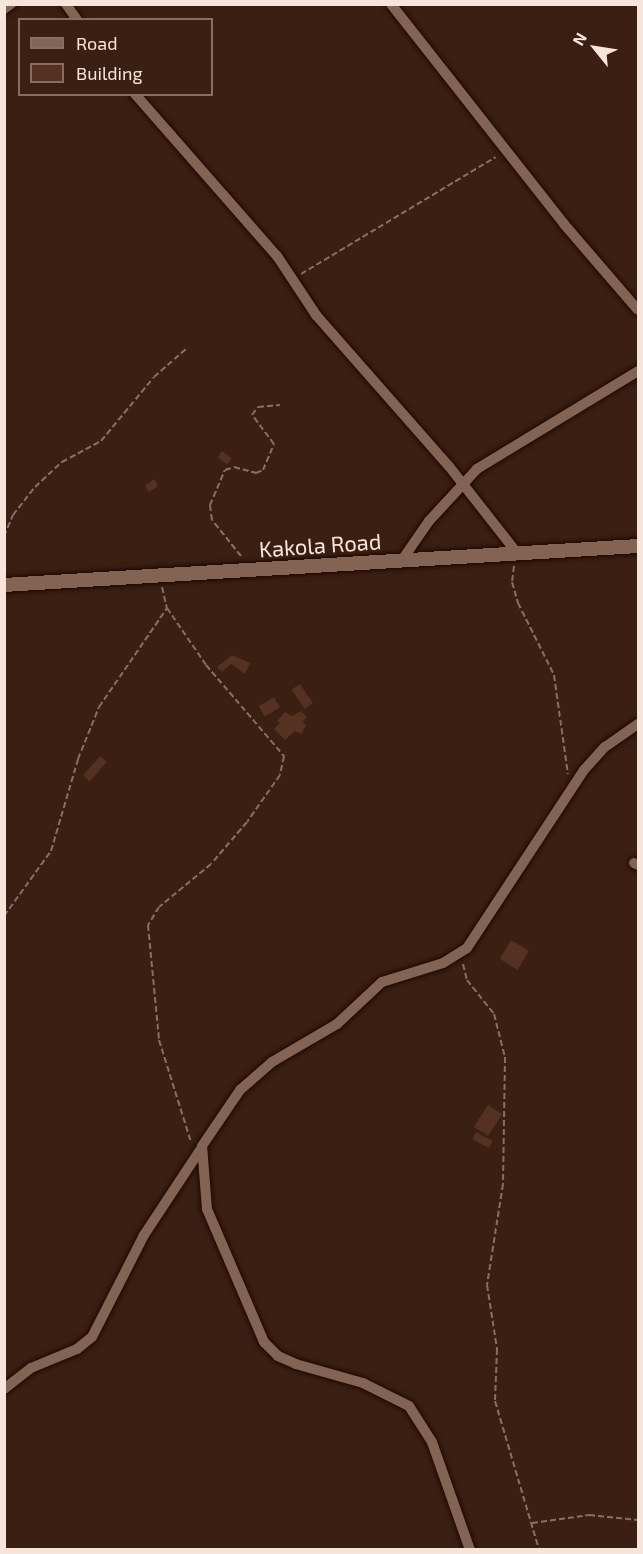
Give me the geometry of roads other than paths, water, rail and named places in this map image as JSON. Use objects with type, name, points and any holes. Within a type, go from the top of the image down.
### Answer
[{"type":"main road","name":"Kakola Road","points":[[4,585],[639,546]]},
{"type":"street","points":[[4,9],[11,4]]},
{"type":"street","points":[[66,4],[76,18]]},
{"type":"street","points":[[391,4],[506,150],[639,310]]},
{"type":"street","points":[[137,96],[294,280],[315,315],[464,484],[519,553]]},
{"type":"street","points":[[402,560],[464,484],[491,459],[639,371]]},
{"type":"street","points":[[4,1389],[31,1368],[77,1349],[92,1337],[144,1235],[240,1090],[272,1062],[338,1024],[382,982],[423,966],[443,963],[467,948],[570,789],[605,747],[639,724]]},
{"type":"street","points":[[199,1150],[207,1209],[264,1342],[278,1356],[363,1383],[409,1406],[432,1442],[470,1550]]}]
